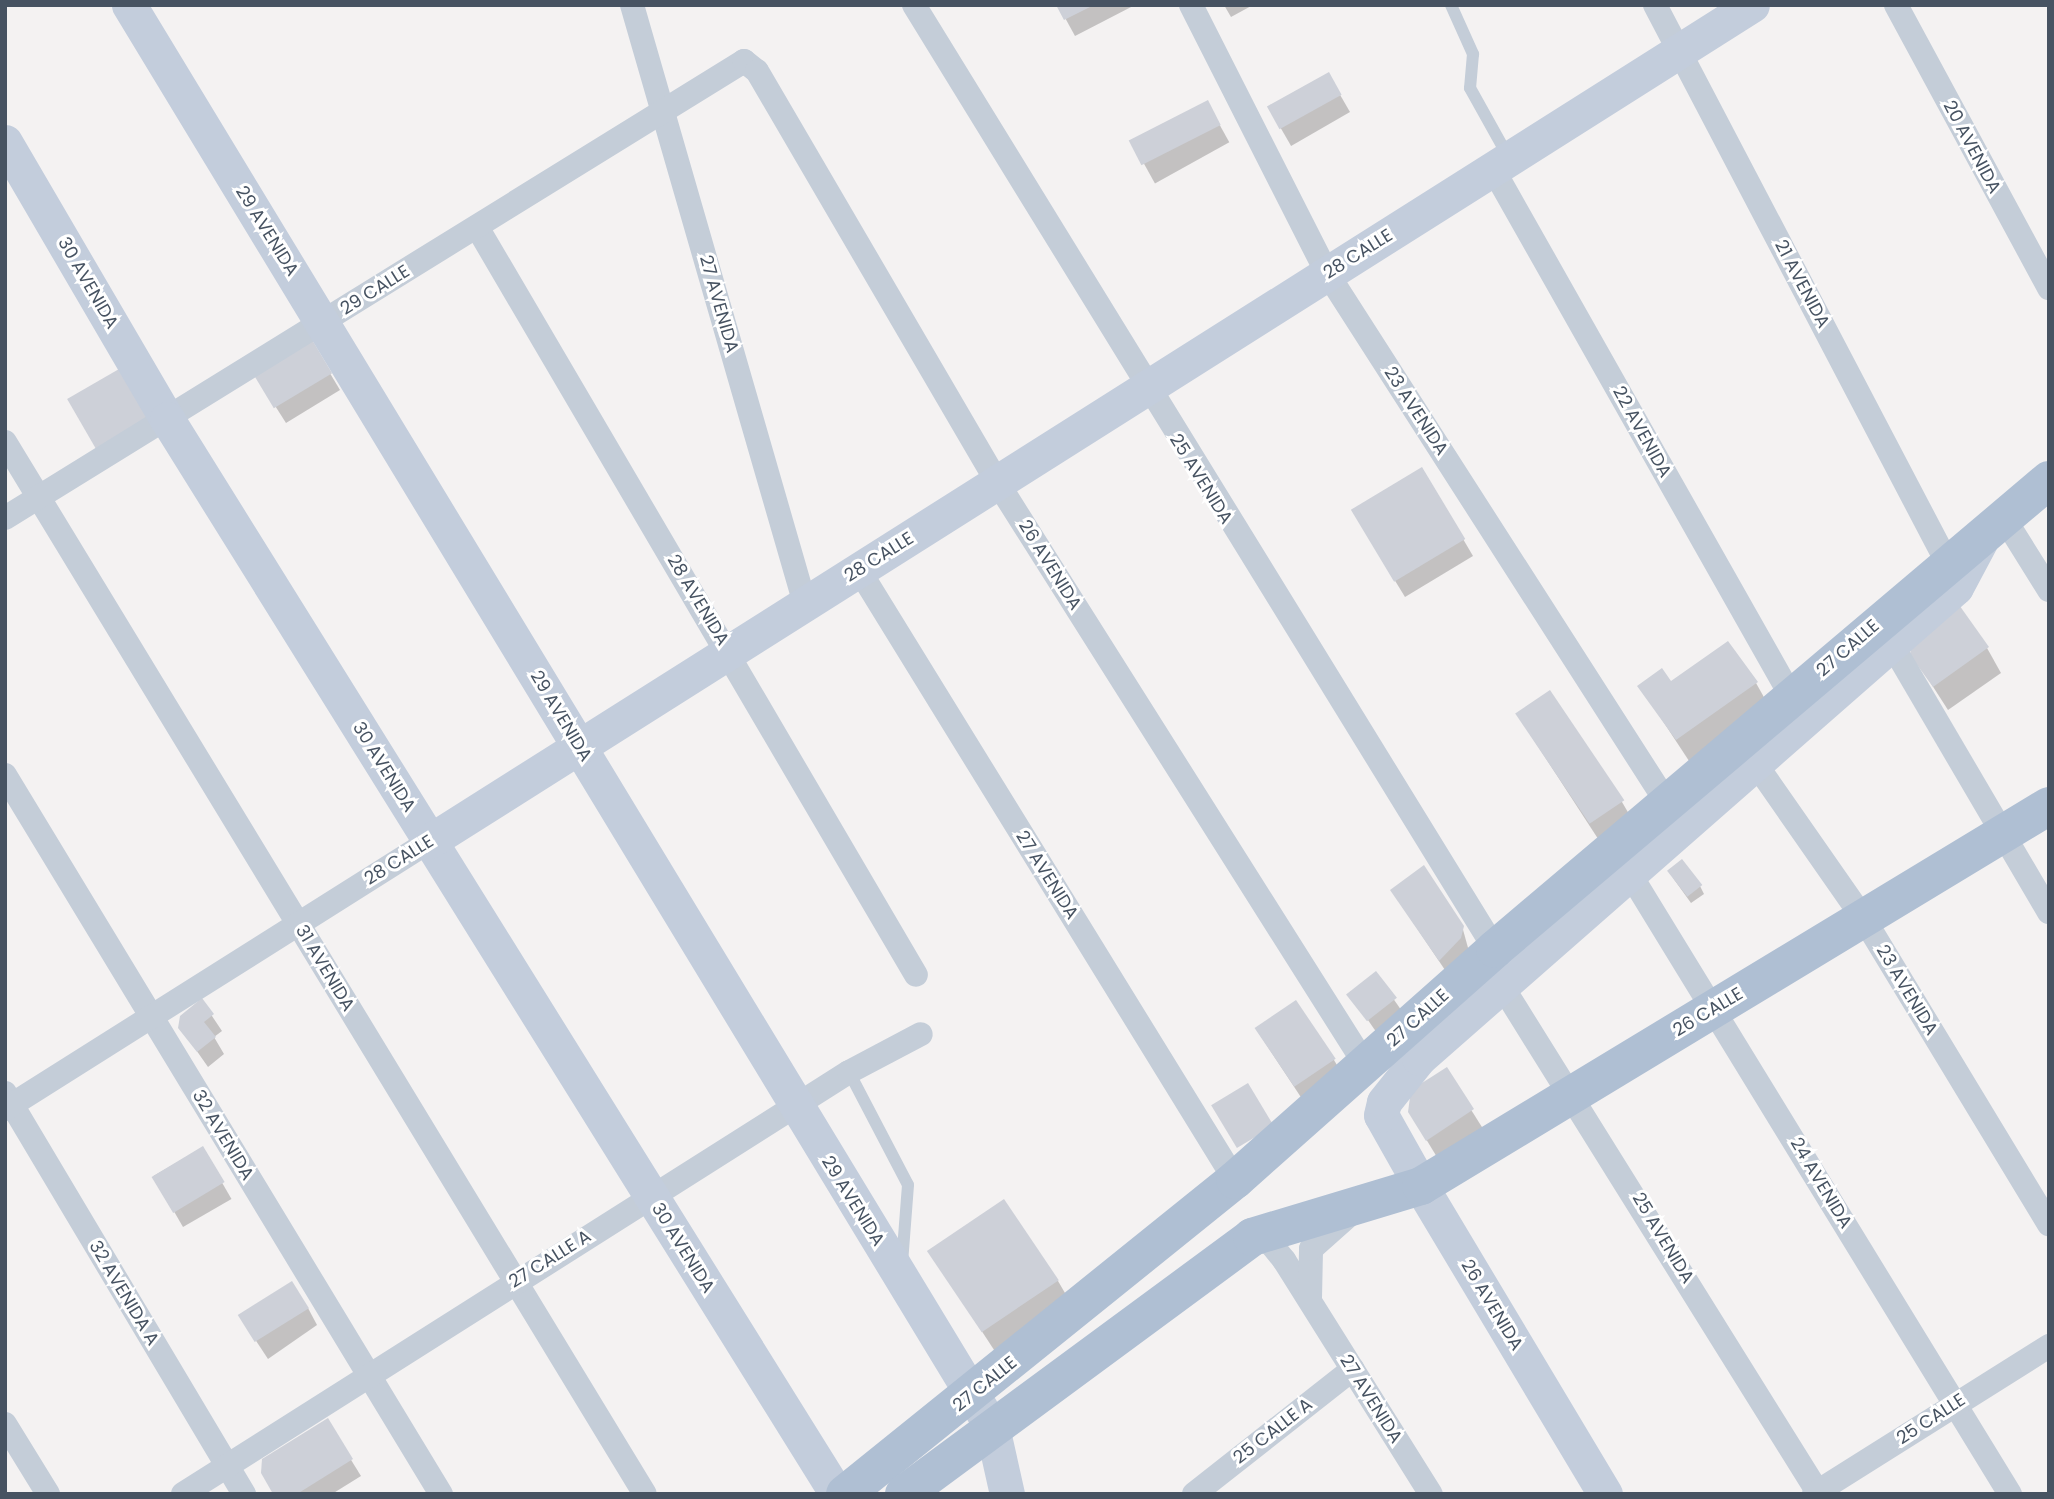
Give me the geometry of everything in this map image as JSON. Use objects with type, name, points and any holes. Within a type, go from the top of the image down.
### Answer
[{"type":"main road","name":"27 CALLE","points":[[904,1494],[982,1411],[1235,1180],[1495,949],[2049,480]]},
{"type":"main road","name":"26 CALLE","points":[[1362,1206],[1420,1186],[2049,806]]},
{"type":"main road","name":"27 CALLE","points":[[845,1494],[982,1411],[1252,1237],[1362,1206]]},
{"type":"street","name":"29 AVENIDA","points":[[129,5],[580,746],[794,1107],[982,1411],[1007,1494]]},
{"type":"street","name":"27 AVENIDA","points":[[632,5],[805,604]]},
{"type":"street","name":"25 AVENIDA","points":[[914,5],[1145,389],[1495,949]]},
{"type":"street","name":"23 AVENIDA","points":[[1191,5],[1327,273],[1667,803]]},
{"type":"street","name":"21 AVENIDA","points":[[1655,5],[1948,564]]},
{"type":"street","name":"28 CALLE","points":[[8,1102],[152,1016],[1752,5]]},
{"type":"street","name":"20 AVENIDA","points":[[1896,5],[2049,288]]},
{"type":"street","name":"29 CALLE","points":[[5,518],[744,61]]},
{"type":"street","name":"26 AVENIDA","points":[[744,61],[757,71],[998,482],[1366,1066]]},
{"type":"street","name":"30 AVENIDA","points":[[5,142],[167,419],[837,1494]]},
{"type":"street","name":"22 AVENIDA","points":[[1501,163],[1791,696]]},
{"type":"street","name":"28 AVENIDA","points":[[477,228],[916,975]]},
{"type":"street","name":"31 AVENIDA","points":[[5,442],[299,923],[513,1282],[645,1494]]},
{"type":"street","points":[[1994,526],[2049,590]]},
{"type":"street","name":"27 CALLE","points":[[1381,1115],[1405,1072],[1956,587],[1994,526]]},
{"type":"street","name":"27 AVENIDA","points":[[859,570],[1235,1180]]},
{"type":"street","points":[[1891,643],[2049,912]]},
{"type":"street","name":"23 AVENIDA","points":[[1755,763],[1864,919],[2049,1224]]},
{"type":"street","name":"32 AVENIDA","points":[[5,775],[441,1494]]},
{"type":"street","name":"24 AVENIDA","points":[[1630,874],[1715,1008],[2010,1494]]},
{"type":"street","name":"25 AVENIDA","points":[[1503,986],[1574,1093],[1817,1493]]},
{"type":"street","name":"27 CALLE A","points":[[183,1494],[367,1374],[650,1196],[849,1072],[921,1034]]},
{"type":"street","name":"32 AVENIDA A","points":[[8,1102],[244,1494]]},
{"type":"street","name":"26 AVENIDA","points":[[1381,1115],[1420,1186],[1605,1494]]},
{"type":"street","points":[[1310,1306],[1311,1249],[1362,1206]]},
{"type":"street","name":"27 AVENIDA","points":[[1252,1237],[1271,1244],[1431,1494]]},
{"type":"street","name":"25 CALLE","points":[[1817,1493],[2049,1346]]},
{"type":"street","name":"25 CALLE A","points":[[1194,1494],[1353,1369]]},
{"type":"street","points":[[5,1424],[48,1494]]},
{"type":"lane","points":[[1451,5],[1473,54],[1470,88],[1501,163]]},
{"type":"lane","points":[[849,1072],[908,1185],[900,1275]]},
{"type":"building","points":[[1056,5],[1094,5],[1064,20]]},
{"type":"building","points":[[1329,72],[1342,95],[1280,129],[1267,106]]},
{"type":"building","points":[[1208,100],[1221,125],[1141,165],[1129,140]]},
{"type":"building","points":[[311,338],[332,373],[274,408],[253,373]]},
{"type":"building","points":[[126,365],[156,418],[98,452],[67,399]]},
{"type":"building","points":[[1422,467],[1465,539],[1394,582],[1351,510]]},
{"type":"building","points":[[1957,602],[1989,647],[1933,687],[1910,655],[1913,633]]},
{"type":"building","points":[[1728,641],[1758,682],[1676,740],[1637,686],[1662,668],[1671,681]]},
{"type":"building","points":[[1550,690],[1624,800],[1590,824],[1515,713]]},
{"type":"building","points":[[1682,859],[1702,885],[1687,897],[1667,871]]},
{"type":"building","points":[[1424,865],[1464,926],[1461,938],[1439,961],[1390,890]]},
{"type":"building","points":[[1376,971],[1397,998],[1367,1021],[1346,994]]},
{"type":"building","points":[[202,998],[214,1014],[204,1022],[216,1037],[197,1052],[178,1028],[180,1016]]},
{"type":"building","points":[[1296,1000],[1336,1059],[1294,1087],[1255,1028]]},
{"type":"building","points":[[1447,1067],[1474,1109],[1426,1141],[1408,1112],[1411,1090]]},
{"type":"building","points":[[1248,1083],[1274,1126],[1237,1148],[1211,1105]]},
{"type":"building","points":[[203,1146],[225,1182],[173,1213],[152,1177]]},
{"type":"building","points":[[1004,1199],[1059,1280],[982,1332],[927,1251]]},
{"type":"building","points":[[292,1281],[309,1308],[255,1342],[238,1315]]},
{"type":"building","points":[[328,1418],[353,1459],[297,1494],[273,1494],[261,1473],[262,1459]]}]
